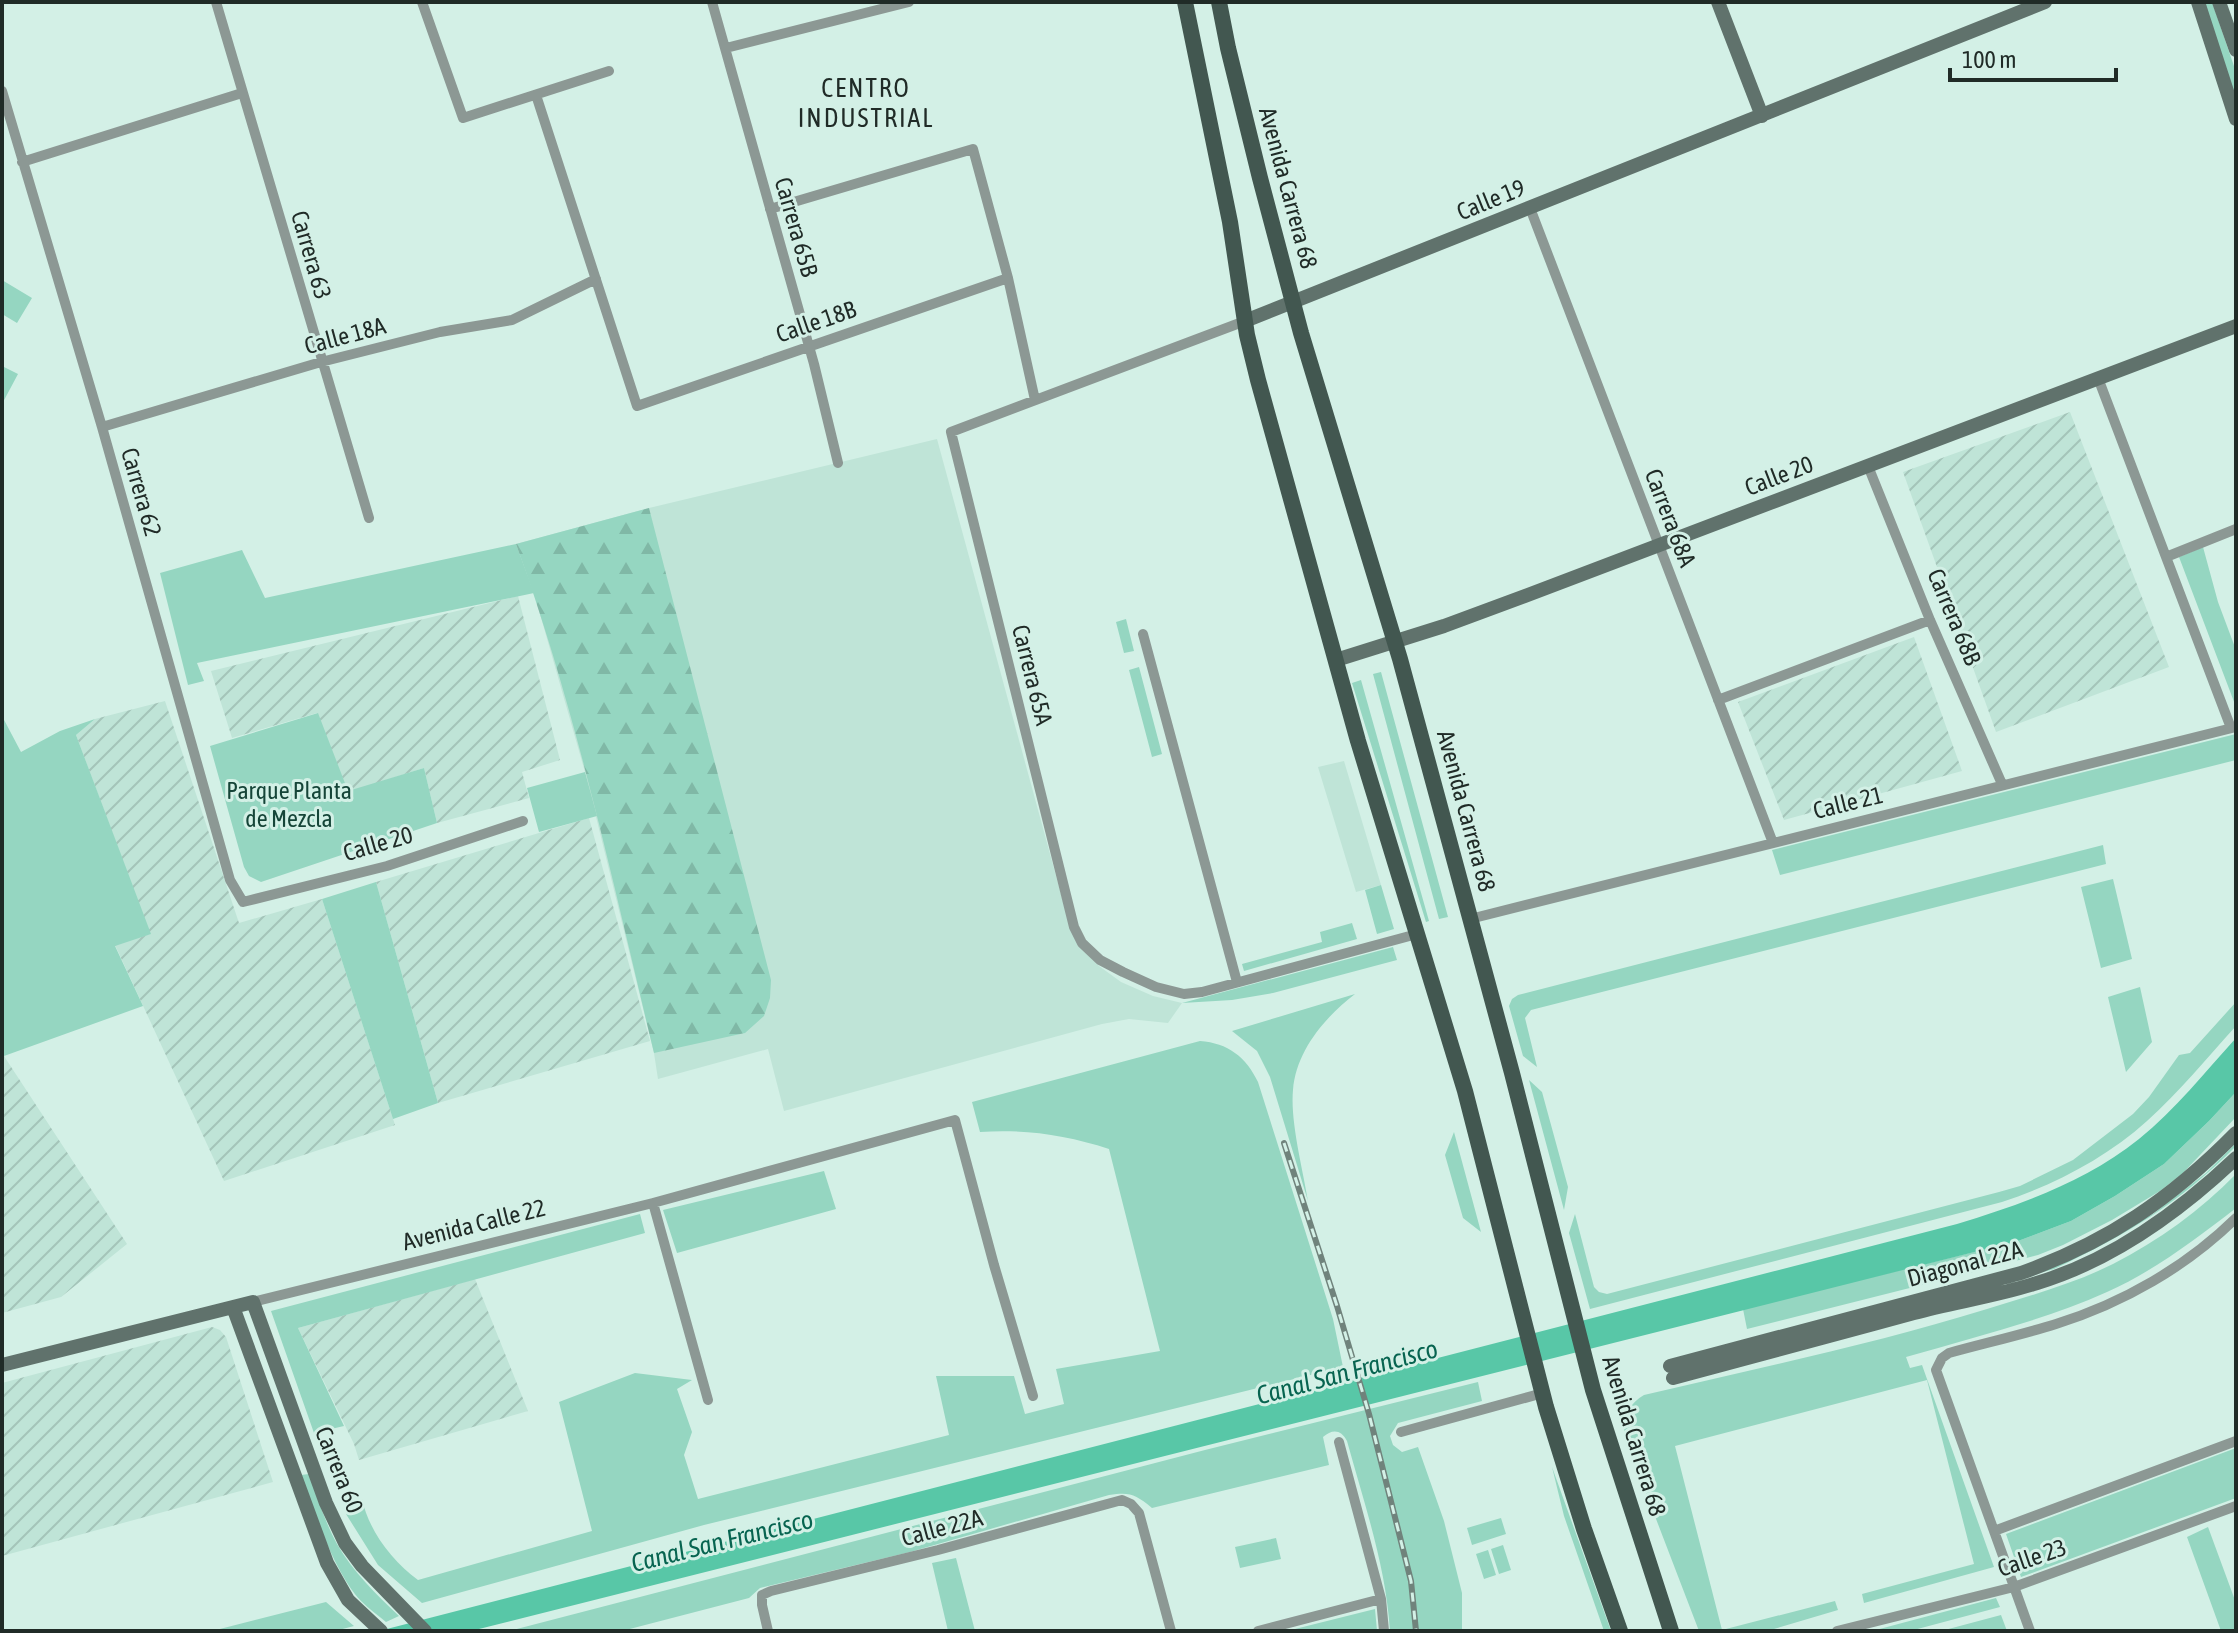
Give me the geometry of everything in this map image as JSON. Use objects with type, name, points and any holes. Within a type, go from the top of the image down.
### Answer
[{"type":"main road","points":[[1185,2],[1230,222],[1245,321],[1258,380],[1358,741],[1465,1091],[1543,1393],[1584,1529],[1620,1631]]},
{"type":"main road","name":"Avenida Carrera 68","points":[[1219,2],[1260,178],[1301,333],[1395,642],[1584,1357],[1671,1631]]},
{"type":"street","name":"Carrera 63","points":[[216,2],[369,518]]},
{"type":"street","points":[[422,2],[463,118],[609,71]]},
{"type":"street","name":"Carrera 65B","points":[[712,2],[838,463]]},
{"type":"street","points":[[726,48],[909,2]]},
{"type":"street","points":[[1718,2],[1762,116]]},
{"type":"street","name":"Calle 19","points":[[951,432],[1294,303],[2045,2]]},
{"type":"street","points":[[2198,2],[2236,119]]},
{"type":"street","points":[[2219,2],[2236,50]]},
{"type":"street","name":"Carrera 62","points":[[2,91],[102,427],[230,880],[243,902]]},
{"type":"street","points":[[22,162],[242,93]]},
{"type":"street","points":[[536,95],[596,279]]},
{"type":"street","points":[[770,209],[973,149],[1008,278],[1035,400]]},
{"type":"street","name":"Carrera 68A","points":[[1530,208],[1773,843]]},
{"type":"street","name":"Calle 18B","points":[[596,279],[637,406],[1008,278]]},
{"type":"street","name":"Calle 18A","points":[[102,427],[321,362],[440,332],[512,320],[596,279]]},
{"type":"street","name":"Calle 20","points":[[1336,660],[1444,626],[2236,326]]},
{"type":"street","points":[[2098,378],[2233,727]]},
{"type":"street","name":"Carrera 65A","points":[[951,432],[1074,927],[1082,943],[1100,960],[1156,987],[1184,994],[1237,982]]},
{"type":"street","name":"Carrera 68B","points":[[1868,466],[1930,620],[2002,784]]},
{"type":"street","points":[[2166,557],[2236,529]]},
{"type":"street","points":[[1718,700],[1930,620]]},
{"type":"street","points":[[1143,634],[1237,982],[1417,934]]},
{"type":"street","name":"Calle 21","points":[[1470,919],[2233,727]]},
{"type":"street","name":"Calle 20","points":[[243,902],[387,866],[523,821]]},
{"type":"street","name":"Avenida Calle 22","points":[[2,1365],[653,1203],[955,1120],[1033,1396]]},
{"type":"street","name":"Diagonal 22A","points":[[2236,1133],[2180,1186],[2151,1208],[2124,1226],[2055,1261],[1672,1372],[2003,1293],[2071,1270],[2152,1227],[2205,1187],[2236,1158]]},
{"type":"street","points":[[653,1203],[708,1400]]},
{"type":"street","points":[[2030,1631],[1936,1370],[1942,1358],[1949,1353],[2058,1323],[2145,1286],[2187,1260],[2236,1218]]},
{"type":"street","name":"Carrera 60","points":[[253,1302],[326,1503],[345,1543],[362,1566],[425,1631]]},
{"type":"street","name":"Carrera 60","points":[[233,1307],[332,1574],[348,1600],[381,1631]]},
{"type":"street","points":[[1401,1432],[1543,1393]]},
{"type":"street","name":"Calle 23","points":[[1994,1531],[2236,1441]]},
{"type":"street","points":[[1339,1442],[1381,1599],[1384,1631]]},
{"type":"street","points":[[289,1462],[309,1457]]},
{"type":"street","name":"Calle 22A","points":[[768,1631],[762,1595],[771,1591],[1122,1500],[1139,1513],[1171,1631]]},
{"type":"street","name":"Calle 23","points":[[1837,1631],[2014,1587],[2236,1506]]},
{"type":"street","points":[[1258,1631],[1381,1599]]},
{"type":"shaded area","points":[[2070,412],[2169,667],[1996,732],[1903,472]]},
{"type":"shaded area","points":[[937,439],[1071,931],[1099,966],[1121,982],[1153,996],[1182,1003],[1168,1023],[1129,1019],[1102,1024],[784,1111],[768,1049],[658,1079],[585,772],[534,593],[516,544],[649,508]]},
{"type":"shaded area","points":[[518,596],[560,760],[522,772],[529,798],[437,823],[424,768],[348,792],[317,713],[232,738],[211,671]]},
{"type":"shaded area","points":[[1914,637],[1962,771],[1784,820],[1738,702]]},
{"type":"shaded area","points":[[165,701],[239,923],[322,899],[395,1125],[224,1181],[115,945],[150,934],[76,735],[95,719]]},
{"type":"shaded area","points":[[1344,761],[1381,885],[1356,892],[1318,767]]},
{"type":"shaded area","points":[[589,818],[650,1041],[438,1103],[376,882]]},
{"type":"shaded area","points":[[2236,1038],[2236,1092],[2164,1164],[2071,1221],[2018,1241],[471,1631],[379,1631],[1957,1224],[2029,1200],[2075,1180],[2118,1154],[2165,1116]]},
{"type":"shaded area","points":[[2,1053],[127,1244],[61,1297],[2,1313]]},
{"type":"shaded area","points":[[475,1279],[528,1411],[359,1460],[298,1328]]},
{"type":"shaded area","points":[[212,1327],[226,1337],[273,1482],[2,1556],[2,1383]]},
{"type":"green space","points":[[2203,2],[2212,2],[2236,72],[2236,100]]},
{"type":"green space","points":[[2,280],[32,298],[17,323],[2,314]]},
{"type":"green space","points":[[2,366],[18,374],[2,404]]},
{"type":"green space","points":[[649,508],[771,980],[770,998],[764,1016],[745,1033],[654,1053],[575,733],[516,544]]},
{"type":"green space","points":[[516,544],[534,593],[197,663],[204,681],[188,685],[160,573],[242,550],[265,598]]},
{"type":"green space","points":[[2203,547],[2218,602],[2236,650],[2236,707],[2179,557]]},
{"type":"green space","points":[[1126,619],[1134,651],[1124,653],[1116,622]]},
{"type":"green space","points":[[1139,667],[1162,754],[1152,757],[1129,670]]},
{"type":"green space","points":[[1381,672],[1448,917],[1439,919],[1373,674]]},
{"type":"green space","points":[[1361,680],[1429,921],[1426,922],[1352,683]]},
{"type":"green space","name":"Parque Planta de Mezcla","points":[[318,713],[348,791],[424,768],[437,823],[261,882],[249,876],[244,867],[210,746]]},
{"type":"green space","points":[[2,716],[21,752],[60,731],[95,719],[76,735],[151,934],[115,946],[143,1006],[4,1056]]},
{"type":"green space","points":[[2236,734],[2236,760],[1780,875],[1772,850]]},
{"type":"green space","points":[[585,772],[597,816],[539,832],[527,788]]},
{"type":"green space","points":[[2103,845],[2106,864],[1531,1010],[1525,1018],[1537,1067],[1523,1056],[1509,1006],[1518,995]]},
{"type":"green space","points":[[2113,879],[2132,959],[2101,968],[2081,887]]},
{"type":"green space","points":[[376,882],[438,1103],[393,1119],[322,899]]},
{"type":"green space","points":[[1381,885],[1394,929],[1377,934],[1365,890]]},
{"type":"green space","points":[[1352,923],[1357,939],[1244,971],[1242,964],[1322,942],[1320,932]]},
{"type":"green space","points":[[1393,947],[1397,960],[1273,993],[1232,1000],[1182,1003]]},
{"type":"green space","points":[[2140,987],[2152,1042],[2126,1072],[2108,997]]},
{"type":"green space","points":[[1355,994],[1333,1013],[1314,1036],[1295,1076],[1293,1116],[1308,1201],[1270,1077],[1257,1051],[1232,1031]]},
{"type":"green space","points":[[2236,1002],[2236,1026],[2170,1098],[2114,1147],[2060,1179],[2002,1202],[1590,1309],[1569,1233],[1575,1214],[1594,1287],[1607,1294],[2020,1186],[2073,1160],[2133,1114],[2179,1055],[2190,1053]]},
{"type":"green space","points":[[1200,1041],[1235,1053],[1248,1065],[1258,1082],[1333,1319],[1343,1367],[704,1525],[422,1603],[378,1565],[346,1514],[346,1508],[362,1499],[370,1522],[383,1544],[399,1564],[418,1580],[592,1531],[559,1402],[635,1373],[692,1380],[677,1389],[692,1432],[684,1455],[698,1499],[949,1435],[936,1376],[1014,1376],[1025,1414],[1064,1404],[1056,1369],[1160,1351],[1109,1149],[1045,1134],[980,1132],[972,1102]]},
{"type":"green space","points":[[1529,1080],[1542,1092],[1568,1187],[1564,1210]]},
{"type":"green space","points":[[2236,1092],[2236,1117],[2182,1174],[2112,1220],[2063,1245],[2038,1255],[1747,1329],[1743,1309],[2018,1241],[2071,1221],[2164,1164]]},
{"type":"green space","points":[[1454,1132],[1481,1232],[1463,1218],[1445,1155]]},
{"type":"green space","points":[[2236,1143],[2215,1166],[2173,1201],[2151,1216],[2105,1243],[2054,1269],[1675,1372],[2053,1267],[2153,1214],[2206,1173]]},
{"type":"green space","points":[[824,1171],[836,1209],[677,1253],[663,1210]]},
{"type":"green space","points":[[2236,1174],[2236,1208],[2190,1243],[2141,1274],[2058,1312],[1906,1357],[1910,1368],[1922,1365],[1994,1567],[1864,1603],[1862,1594],[1974,1564],[1927,1380],[1675,1446],[1722,1630],[1835,1601],[1838,1610],[1767,1631],[1699,1631],[1625,1438],[1627,1413],[1638,1399],[1644,1395],[1902,1333],[2067,1284],[2113,1264],[2162,1235],[2194,1212]]},
{"type":"green space","points":[[640,1214],[645,1233],[298,1328],[344,1426],[314,1433],[271,1311]]},
{"type":"green space","points":[[1478,1382],[1482,1401],[1398,1423],[1390,1436],[1393,1445],[1402,1452],[1418,1447],[1444,1521],[1462,1593],[1462,1631],[1390,1631],[1384,1583],[1367,1511],[1347,1441],[1336,1432],[1323,1437],[1329,1465],[1152,1508],[1132,1495],[1109,1495],[910,1552],[760,1588],[749,1598],[622,1631],[509,1631],[1205,1450]]},
{"type":"green space","points":[[2236,1448],[2236,1498],[2021,1577],[2006,1534]]},
{"type":"green space","points":[[1552,1467],[1611,1631],[1604,1631],[1564,1516]]},
{"type":"green space","points":[[309,1474],[343,1554],[365,1582],[399,1616],[386,1622],[351,1589],[312,1506],[301,1475]]},
{"type":"green space","points":[[1501,1518],[1506,1534],[1472,1545],[1467,1528]]},
{"type":"green space","points":[[2208,1527],[2236,1603],[2236,1631],[2221,1631],[2187,1537]]},
{"type":"green space","points":[[1276,1538],[1281,1559],[1240,1568],[1235,1547]]},
{"type":"green space","points":[[1503,1545],[1511,1570],[1499,1574],[1491,1549]]},
{"type":"green space","points":[[1488,1550],[1496,1575],[1484,1579],[1476,1554]]},
{"type":"green space","points":[[956,1558],[975,1631],[948,1631],[932,1563]]},
{"type":"green space","points":[[1996,1598],[2000,1607],[1910,1631],[1872,1631]]},
{"type":"green space","points":[[326,1602],[354,1626],[335,1631],[212,1631]]},
{"type":"green space","points":[[1375,1609],[1377,1631],[1287,1631]]},
{"type":"green space","points":[[2001,1615],[2007,1631],[1941,1631]]},
{"type":"railway","points":[[1284,1143],[1369,1414],[1411,1581],[1416,1631]]},
{"type":"district","name":"CENTRO INDUSTRIAL","points":[[866,103]]},
{"type":"water label","name":"Canal San Francisco","points":[[1347,1372]]},
{"type":"water label","name":"Canal San Francisco","points":[[722,1541]]}]
